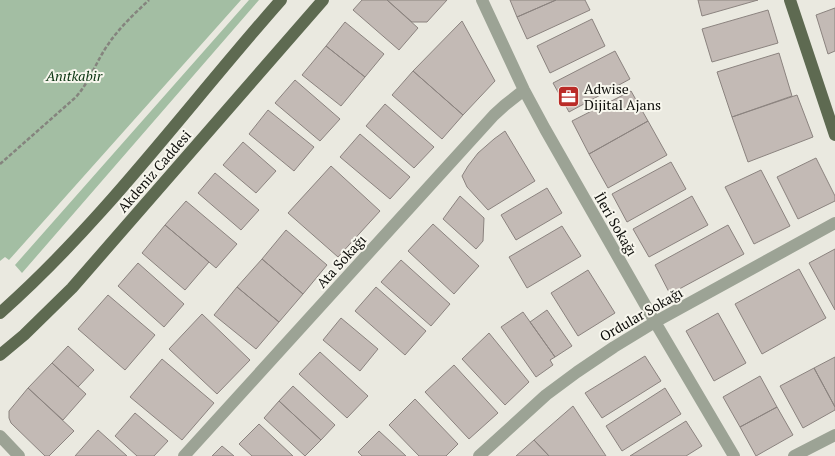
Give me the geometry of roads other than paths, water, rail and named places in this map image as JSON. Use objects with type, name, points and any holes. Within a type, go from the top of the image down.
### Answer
[{"type":"main road","name":"Akdeniz Caddesi","points":[[0,313],[33,283],[74,241],[116,194],[281,0]]},
{"type":"main road","name":"Akdeniz Caddesi","points":[[0,355],[24,336],[72,288],[323,0]]},
{"type":"main road","points":[[790,0],[835,135]]},
{"type":"street","name":"İleri Sokağı","points":[[482,0],[524,90],[655,322],[734,456]]},
{"type":"street","name":"Ata Sokağı","points":[[184,456],[494,115],[524,90]]},
{"type":"street","name":"Ordular Sokağı","points":[[479,456],[570,376],[614,347],[655,322],[835,224]]},
{"type":"street","points":[[794,456],[835,435]]},
{"type":"street","points":[[0,436],[19,456]]},
{"type":"place","name":"Adwise Dijital Ajans","points":[[569,96]]},
{"type":"park label","name":"Anıtkabir","points":[[74,75]]}]
